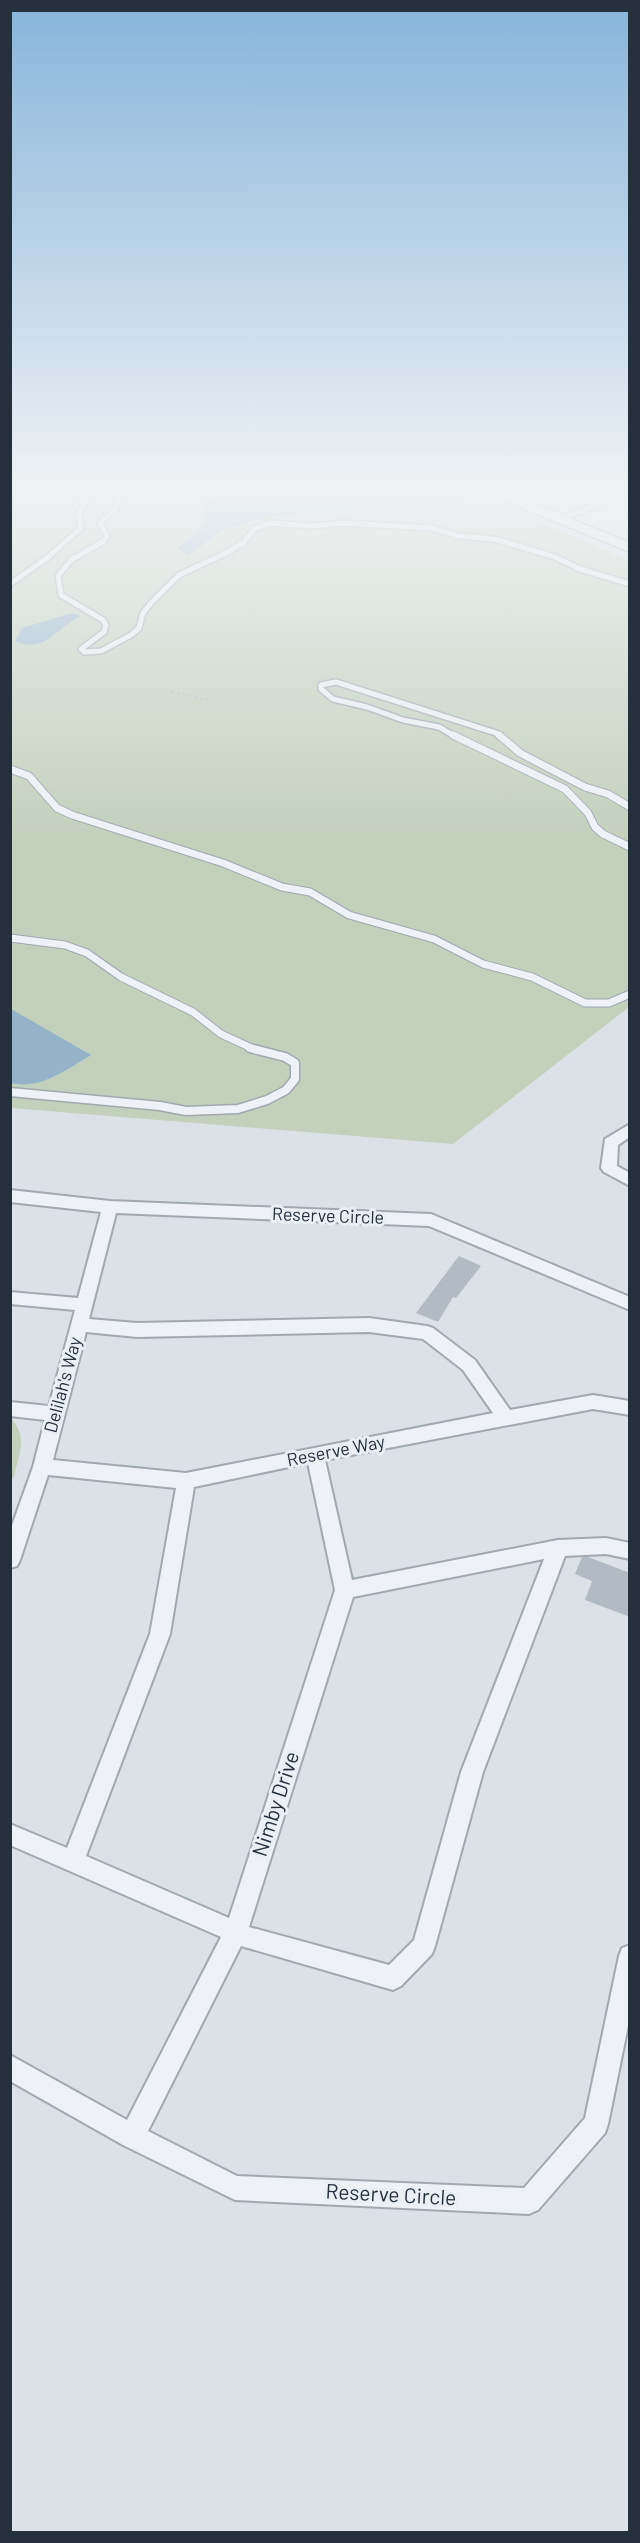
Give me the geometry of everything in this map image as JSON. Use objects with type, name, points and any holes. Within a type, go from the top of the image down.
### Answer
[{"type":"street","points":[[630,1129],[610,1143],[609,1168],[630,1181]]},
{"type":"street","name":"Reserve Circle","points":[[10,1196],[110,1207],[431,1220],[630,1304]]},
{"type":"street","name":"Delilah's Way","points":[[10,1560],[17,1523],[42,1467],[110,1207]]},
{"type":"street","points":[[10,1298],[84,1305]]},
{"type":"street","points":[[79,1325],[137,1330],[369,1325],[427,1333],[469,1365],[506,1418]]},
{"type":"street","name":"Reserve Way","points":[[42,1467],[186,1481],[315,1454],[593,1402],[630,1408]]},
{"type":"street","points":[[10,1409],[56,1414]]},
{"type":"street","points":[[315,1454],[345,1590],[558,1548],[606,1546],[630,1551]]},
{"type":"street","points":[[73,1861],[160,1634],[186,1481]]},
{"type":"street","points":[[10,1834],[249,1938],[393,1978],[424,1946],[472,1772],[558,1548]]},
{"type":"street","name":"Nimby Drive","points":[[132,2136],[236,1932],[345,1590]]},
{"type":"street","name":"Reserve Circle","points":[[10,2067],[132,2136],[235,2188],[529,2201],[596,2124],[630,1956]]},
{"type":"lane","points":[[77,605],[103,620],[106,625],[104,632],[81,649],[84,652],[101,651],[131,635],[139,628],[143,613],[150,605]]},
{"type":"lane","points":[[630,807],[608,794],[585,787],[520,753],[496,733],[336,682],[321,685],[324,694],[333,699],[367,707],[403,720],[439,727],[478,749],[547,779],[565,789],[588,813],[595,827],[603,834],[630,847]]},
{"type":"lane","points":[[10,770],[29,776],[57,808],[72,815],[223,863],[282,887],[310,892],[349,915],[434,939],[483,964],[532,977],[585,1003],[609,1003],[630,994]]},
{"type":"lane","points":[[10,938],[65,945],[87,953],[121,977],[193,1012],[221,1034],[249,1048],[285,1057],[295,1063],[295,1079],[286,1089],[267,1100],[228,1110],[186,1111],[160,1106],[10,1092]]},
{"type":"path","points":[[171,692],[209,700]]},
{"type":"green space","points":[[10,605],[629,605],[629,1007],[453,1144],[11,1108]]},
{"type":"green space","points":[[10,1417],[21,1439],[14,1477],[11,1480]]},
{"type":"water","points":[[72,613],[81,616],[43,642],[35,645],[15,641],[22,628]]},
{"type":"water","points":[[11,1009],[91,1055],[42,1081],[32,1084],[11,1083]]},
{"type":"building","points":[[459,1256],[481,1266],[456,1298],[453,1297],[438,1322],[416,1313]]},
{"type":"building","points":[[582,1557],[588,1557],[630,1573],[630,1617],[585,1600],[592,1581],[575,1574]]}]
